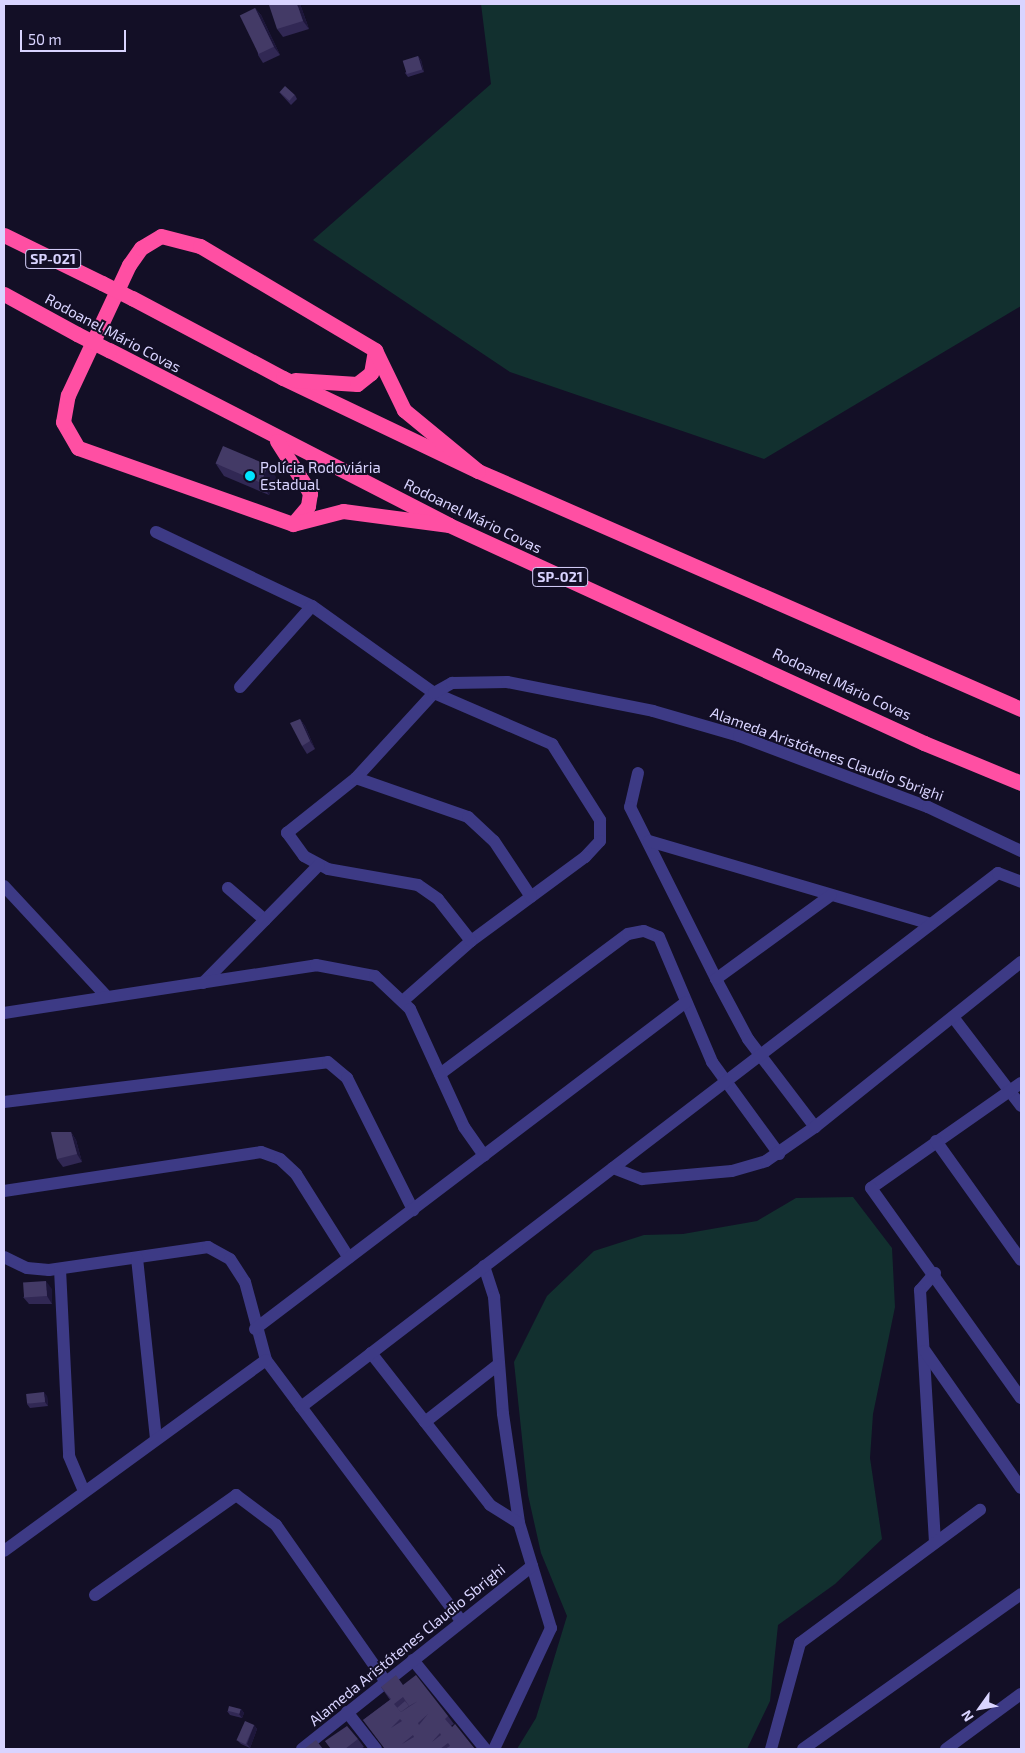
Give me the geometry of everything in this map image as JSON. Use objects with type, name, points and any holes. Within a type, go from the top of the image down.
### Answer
[{"type":"highway","name":"SP-021","points":[[4,235],[132,298],[282,378],[478,471],[1021,709]]},
{"type":"highway","points":[[449,525],[343,511],[293,524],[86,453],[73,442],[64,422],[68,395],[129,265],[141,248],[161,236],[200,246],[375,350],[404,410],[478,471]]},
{"type":"highway","name":"Rodoanel Mário Covas","points":[[4,294],[274,438],[449,525],[924,743],[1021,782]]},
{"type":"highway","points":[[282,378],[357,384],[371,373],[375,350]]},
{"type":"highway","points":[[274,438],[310,493],[308,506],[293,524]]},
{"type":"street","points":[[156,532],[312,606],[434,693],[552,744],[600,820],[600,841],[531,897],[471,941],[404,1000]]},
{"type":"street","points":[[240,687],[312,606]]},
{"type":"street","name":"Alameda Aristótenes Claudio Sbrighi","points":[[318,865],[298,850],[287,833],[356,778],[434,693],[452,683],[507,682],[653,711],[739,736],[920,804],[1021,851]]},
{"type":"street","points":[[638,773],[630,807],[649,840],[716,979],[760,1055],[815,1127]]},
{"type":"street","points":[[356,778],[468,817],[494,841],[531,897]]},
{"type":"street","points":[[649,840],[931,924]]},
{"type":"street","points":[[203,983],[318,865],[418,885],[438,899],[471,941]]},
{"type":"street","points":[[301,1407],[998,873],[1021,882]]},
{"type":"street","points":[[4,886],[107,997]]},
{"type":"street","points":[[228,888],[265,920]]},
{"type":"street","points":[[716,979],[832,895]]},
{"type":"street","points":[[440,1074],[628,934],[644,931],[658,937],[686,1002],[725,1082],[779,1154]]},
{"type":"street","points":[[613,1168],[642,1179],[742,1169],[779,1154],[1021,962]]},
{"type":"street","points":[[4,1013],[331,964],[375,976],[404,1000],[464,1127],[484,1156]]},
{"type":"street","points":[[254,1329],[686,1002]]},
{"type":"street","points":[[953,1016],[1020,1104]]},
{"type":"street","points":[[4,1102],[328,1062],[347,1078],[413,1210]]},
{"type":"street","points":[[1021,1083],[871,1188],[935,1273],[1021,1398]]},
{"type":"street","points":[[936,1141],[1021,1260]]},
{"type":"street","points":[[4,1192],[261,1152],[280,1159],[296,1174],[349,1258]]},
{"type":"street","points":[[4,1258],[27,1268],[60,1269],[208,1247],[224,1254],[245,1282],[254,1329],[266,1360],[461,1621]]},
{"type":"street","points":[[138,1258],[156,1439]]},
{"type":"street","points":[[484,1266],[494,1296],[499,1364],[519,1523],[551,1628],[494,1749]]},
{"type":"street","points":[[60,1269],[69,1456],[84,1491]]},
{"type":"street","points":[[935,1273],[920,1290],[935,1544]]},
{"type":"street","points":[[924,1350],[1021,1488]]},
{"type":"street","points":[[371,1353],[490,1505],[519,1523]]},
{"type":"street","points":[[4,1549],[266,1360]]},
{"type":"street","points":[[425,1422],[499,1364]]},
{"type":"street","points":[[95,1596],[236,1495],[276,1525],[386,1682]]},
{"type":"street","points":[[771,1749],[800,1643],[980,1510]]},
{"type":"street","name":"Alameda Aristótenes Claudio Sbrighi","points":[[302,1749],[532,1566]]},
{"type":"street","points":[[803,1749],[1021,1594]]},
{"type":"street","points":[[413,1660],[485,1749]]},
{"type":"street","points":[[946,1749],[1021,1694]]},
{"type":"street","points":[[347,1712],[376,1749]]},
{"type":"green space","points":[[481,4],[1021,4],[1021,306],[764,459],[510,372],[313,240],[491,84]]},
{"type":"green space","points":[[853,1197],[892,1248],[895,1307],[873,1414],[870,1458],[882,1539],[835,1584],[778,1625],[770,1701],[747,1749],[517,1749],[536,1718],[567,1616],[541,1553],[528,1495],[514,1362],[547,1296],[594,1251],[644,1235],[683,1234],[757,1221],[796,1198]]},
{"type":"building","points":[[297,4],[303,21],[277,29],[269,5]]},
{"type":"building","points":[[255,8],[274,47],[259,54],[240,15]]},
{"type":"building","points":[[418,56],[422,69],[407,74],[403,61]]},
{"type":"building","points":[[285,86],[295,95],[289,101],[280,92]]},
{"type":"building","points":[[223,446],[268,465],[261,483],[216,463]]},
{"type":"building","points":[[300,719],[310,741],[302,746],[290,723]]},
{"type":"building","points":[[51,1132],[71,1132],[77,1154],[57,1159]]},
{"type":"building","points":[[46,1281],[47,1296],[24,1298],[23,1283]]},
{"type":"building","points":[[44,1392],[45,1402],[27,1404],[26,1394]]},
{"type":"building","points":[[396,1675],[403,1685],[416,1675],[448,1716],[445,1719],[452,1727],[455,1724],[475,1749],[445,1749],[450,1746],[448,1743],[440,1749],[385,1749],[363,1720],[391,1699],[381,1687]],"holes":[[[403,1697],[409,1706],[418,1701],[401,1712],[394,1704]],[[400,1719],[402,1721],[391,1728]]]},
{"type":"building","points":[[405,1701],[409,1706],[401,1712],[397,1708]]},
{"type":"building","points":[[229,1706],[241,1709],[239,1714],[228,1711]]},
{"type":"building","points":[[245,1721],[254,1725],[246,1744],[236,1740]]},
{"type":"building","points":[[347,1726],[358,1739],[345,1749],[331,1749],[325,1741]]},
{"type":"building","points":[[316,1740],[323,1749],[304,1749]]},
{"type":"place","name":"Polícia Rodoviária Estadual","points":[[250,476]]}]
